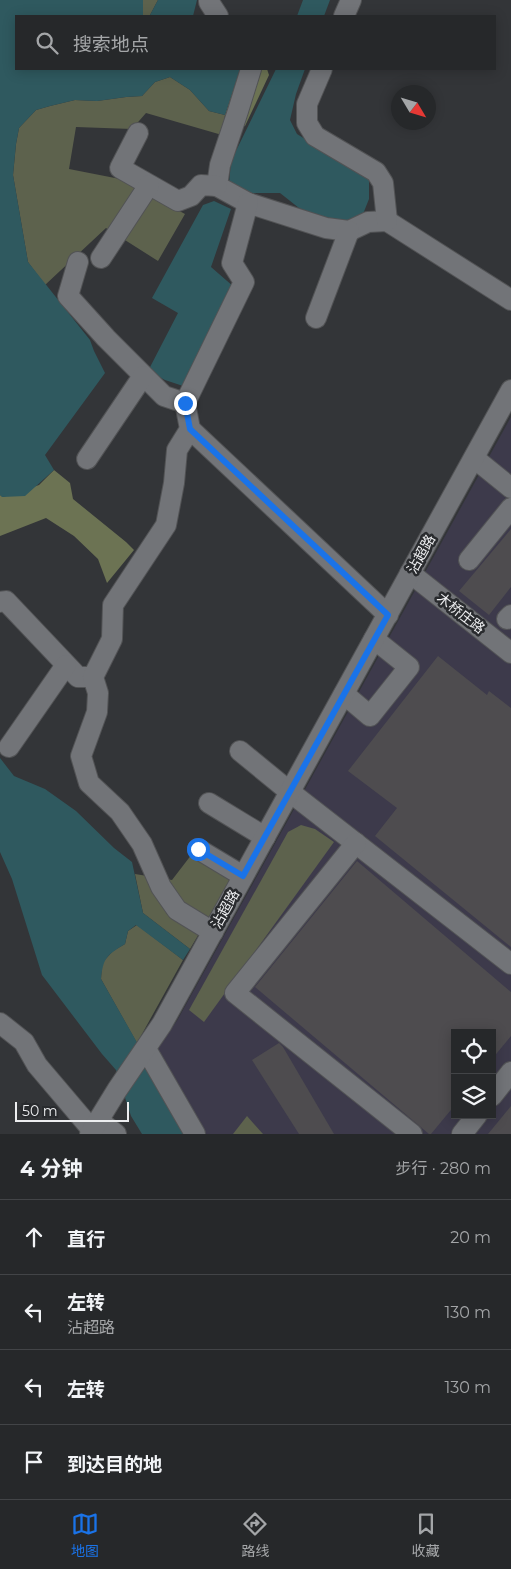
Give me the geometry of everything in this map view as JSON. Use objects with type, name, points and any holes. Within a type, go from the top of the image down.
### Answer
[{"type":"street","points":[[209,0],[217,15]]},
{"type":"street","points":[[344,15],[351,0]]},
{"type":"street","points":[[217,186],[220,165],[251,70]]},
{"type":"street","points":[[322,70],[307,104],[307,123],[315,136],[376,172],[383,183],[387,221]]},
{"type":"street","points":[[138,133],[120,168],[178,201],[191,196],[201,185],[217,186],[248,203],[326,228],[349,231],[368,222],[387,221],[511,300]]},
{"type":"street","points":[[101,258],[149,185]]},
{"type":"street","points":[[248,203],[232,263],[244,282],[185,403],[190,429],[388,615]]},
{"type":"street","points":[[316,318],[349,231]]},
{"type":"street","points":[[78,262],[68,296],[106,338],[164,396],[185,403]]},
{"type":"street","points":[[87,459],[143,376]]},
{"type":"street","name":"沾超路","points":[[94,1129],[117,1090],[162,1024],[511,390]]},
{"type":"street","points":[[190,429],[177,450],[174,483],[166,525],[114,605],[112,639],[94,677],[98,693],[97,712],[81,756],[89,783],[120,812],[142,844],[161,887],[176,910],[213,932]]},
{"type":"street","points":[[474,458],[508,480]]},
{"type":"street","points":[[469,560],[511,508]]},
{"type":"street","name":"木桥庄路","points":[[410,573],[511,653]]},
{"type":"street","points":[[0,602],[6,601],[78,677],[94,677]]},
{"type":"street","points":[[344,694],[370,716],[409,666],[374,639]]},
{"type":"street","points":[[9,747],[66,665]]},
{"type":"street","points":[[240,751],[511,964]]},
{"type":"street","points":[[209,802],[265,838]]},
{"type":"street","points":[[356,843],[235,993],[412,1134]]},
{"type":"street","points":[[198,849],[243,876]]},
{"type":"street","points":[[0,1023],[24,1042],[37,1065],[94,1129],[116,1134]]},
{"type":"street","points":[[145,1051],[195,1134]]},
{"type":"street","points":[[496,1091],[511,1072]]},
{"type":"street","points":[[462,1134],[474,1119]]},
{"type":"shaded area","points":[[511,417],[511,1134],[178,1134],[143,1071],[178,1019]]},
{"type":"green space","points":[[143,0],[158,0],[150,15],[143,15]]},
{"type":"green space","points":[[240,70],[267,70],[269,75],[245,126],[225,115]]},
{"type":"green space","points":[[170,77],[190,90],[209,111],[225,115],[222,135],[146,113],[132,129],[76,127],[69,169],[120,179],[185,214],[158,261],[106,228],[45,285],[28,262],[13,175],[19,128],[36,110],[75,100],[97,101],[142,96],[155,82]]},
{"type":"green space","points":[[54,470],[70,483],[73,499],[134,550],[107,583],[98,559],[74,536],[46,518],[0,536],[0,495],[3,497],[39,485]]},
{"type":"green space","points":[[301,825],[315,829],[334,842],[204,1022],[189,1010],[288,832]]},
{"type":"green space","points":[[192,854],[231,879],[190,949],[143,913],[135,874],[172,880]]},
{"type":"green space","points":[[137,925],[183,960],[137,1043],[101,979],[102,963],[113,951],[125,944],[128,931]]},
{"type":"green space","points":[[247,1116],[263,1134],[233,1134]]},
{"type":"water","points":[[0,0],[143,0],[143,15],[15,15],[15,70],[240,70],[225,115],[209,111],[190,90],[170,77],[155,82],[142,96],[97,101],[75,100],[36,110],[19,128],[13,175],[28,262],[90,340],[105,373],[45,455],[54,470],[25,496],[2,497],[0,495]]},
{"type":"water","points":[[158,0],[197,0],[193,15],[150,15]]},
{"type":"water","points":[[303,0],[330,0],[324,15],[297,15]]},
{"type":"water","points":[[276,70],[305,70],[296,94],[290,120],[297,134],[321,149],[361,169],[369,180],[369,199],[363,214],[347,221],[323,217],[299,208],[280,193],[248,193],[229,184],[231,161]]},
{"type":"water","points":[[214,201],[231,209],[211,267],[234,287],[183,386],[165,380],[148,371],[178,313],[152,298],[203,205]]},
{"type":"water","points":[[0,758],[14,776],[45,789],[76,811],[114,848],[132,862],[143,913],[190,949],[183,960],[136,925],[128,931],[125,944],[107,958],[103,966],[101,979],[189,1134],[142,1134],[131,1116],[116,1070],[42,975],[12,879],[0,852]]},
{"type":"building","points":[[511,529],[511,587],[489,615],[459,591]]},
{"type":"building","points":[[438,656],[487,695],[489,691],[511,708],[511,947],[375,836],[397,808],[348,771]]},
{"type":"building","points":[[357,861],[511,992],[511,1036],[496,1054],[496,1029],[451,1029],[451,1110],[429,1134],[255,987]]},
{"type":"building","points":[[279,1043],[334,1134],[299,1134],[252,1060]]},
{"type":"building","points":[[511,1106],[511,1134],[488,1134]]},
{"type":"route","points":[[185,403],[190,429],[388,615],[243,876],[198,849]]}]
